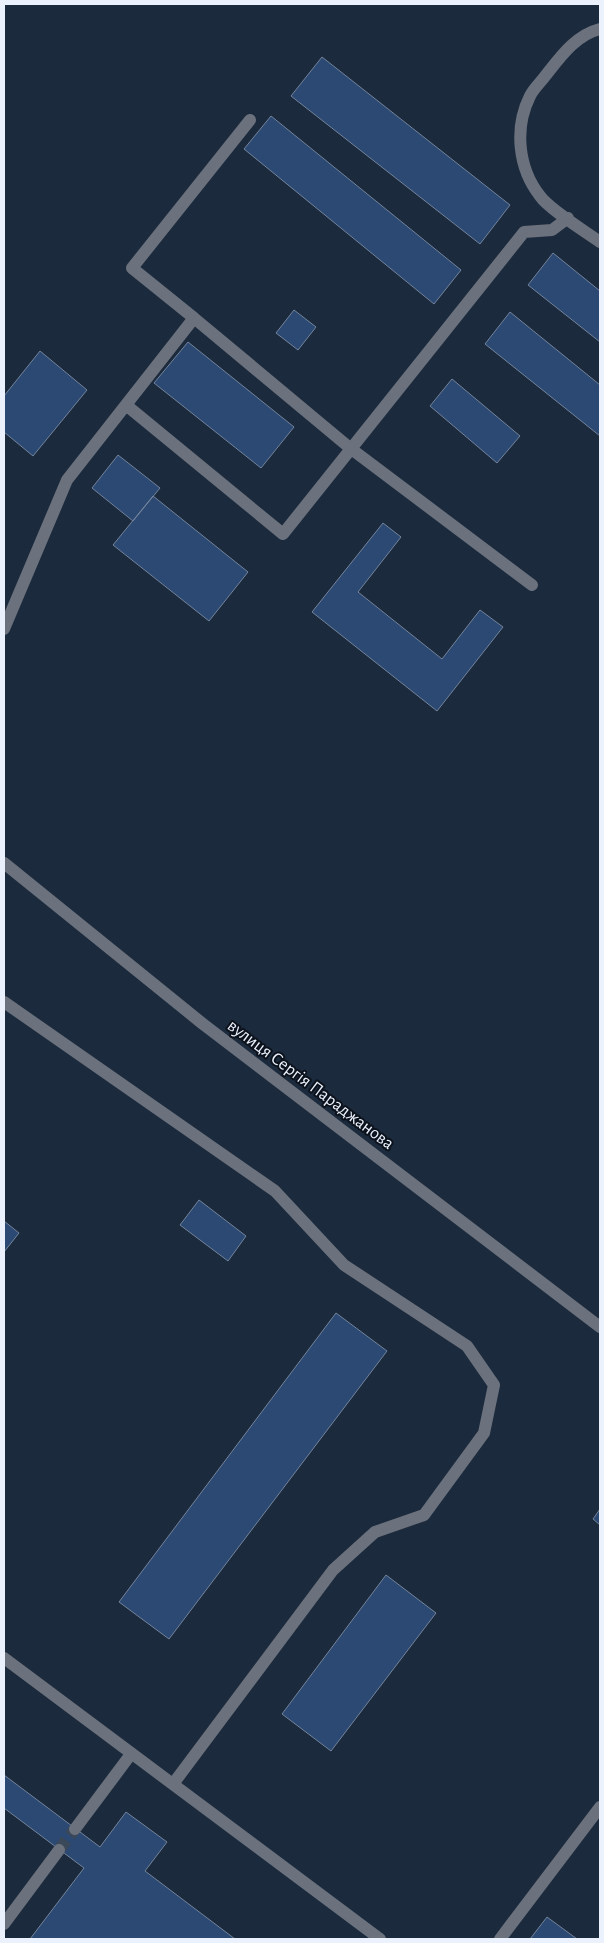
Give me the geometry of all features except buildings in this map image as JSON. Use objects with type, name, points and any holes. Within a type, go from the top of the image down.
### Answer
[{"type":"lane","points":[[600,29],[578,39],[562,55],[531,96],[521,122],[520,148],[526,174],[540,198],[600,242]]},
{"type":"lane","points":[[250,120],[132,268],[350,448],[532,585]]},
{"type":"lane","points":[[126,405],[283,534],[524,232],[552,230],[568,218]]},
{"type":"lane","points":[[4,629],[67,480],[194,318]]},
{"type":"lane","name":"вулиця Сергія Параджанова","points":[[4,863],[203,1024],[600,1327]]},
{"type":"lane","points":[[4,1002],[275,1191],[344,1265],[467,1346],[494,1385],[484,1434],[424,1515],[375,1532],[333,1570],[173,1784]]},
{"type":"lane","points":[[4,1658],[380,1939]]},
{"type":"lane","points":[[75,1829],[131,1754]]},
{"type":"lane","points":[[500,1939],[600,1807]]},
{"type":"lane","points":[[4,1924],[59,1850]]},
{"type":"tunnel","points":[[59,1850],[75,1829]]}]
